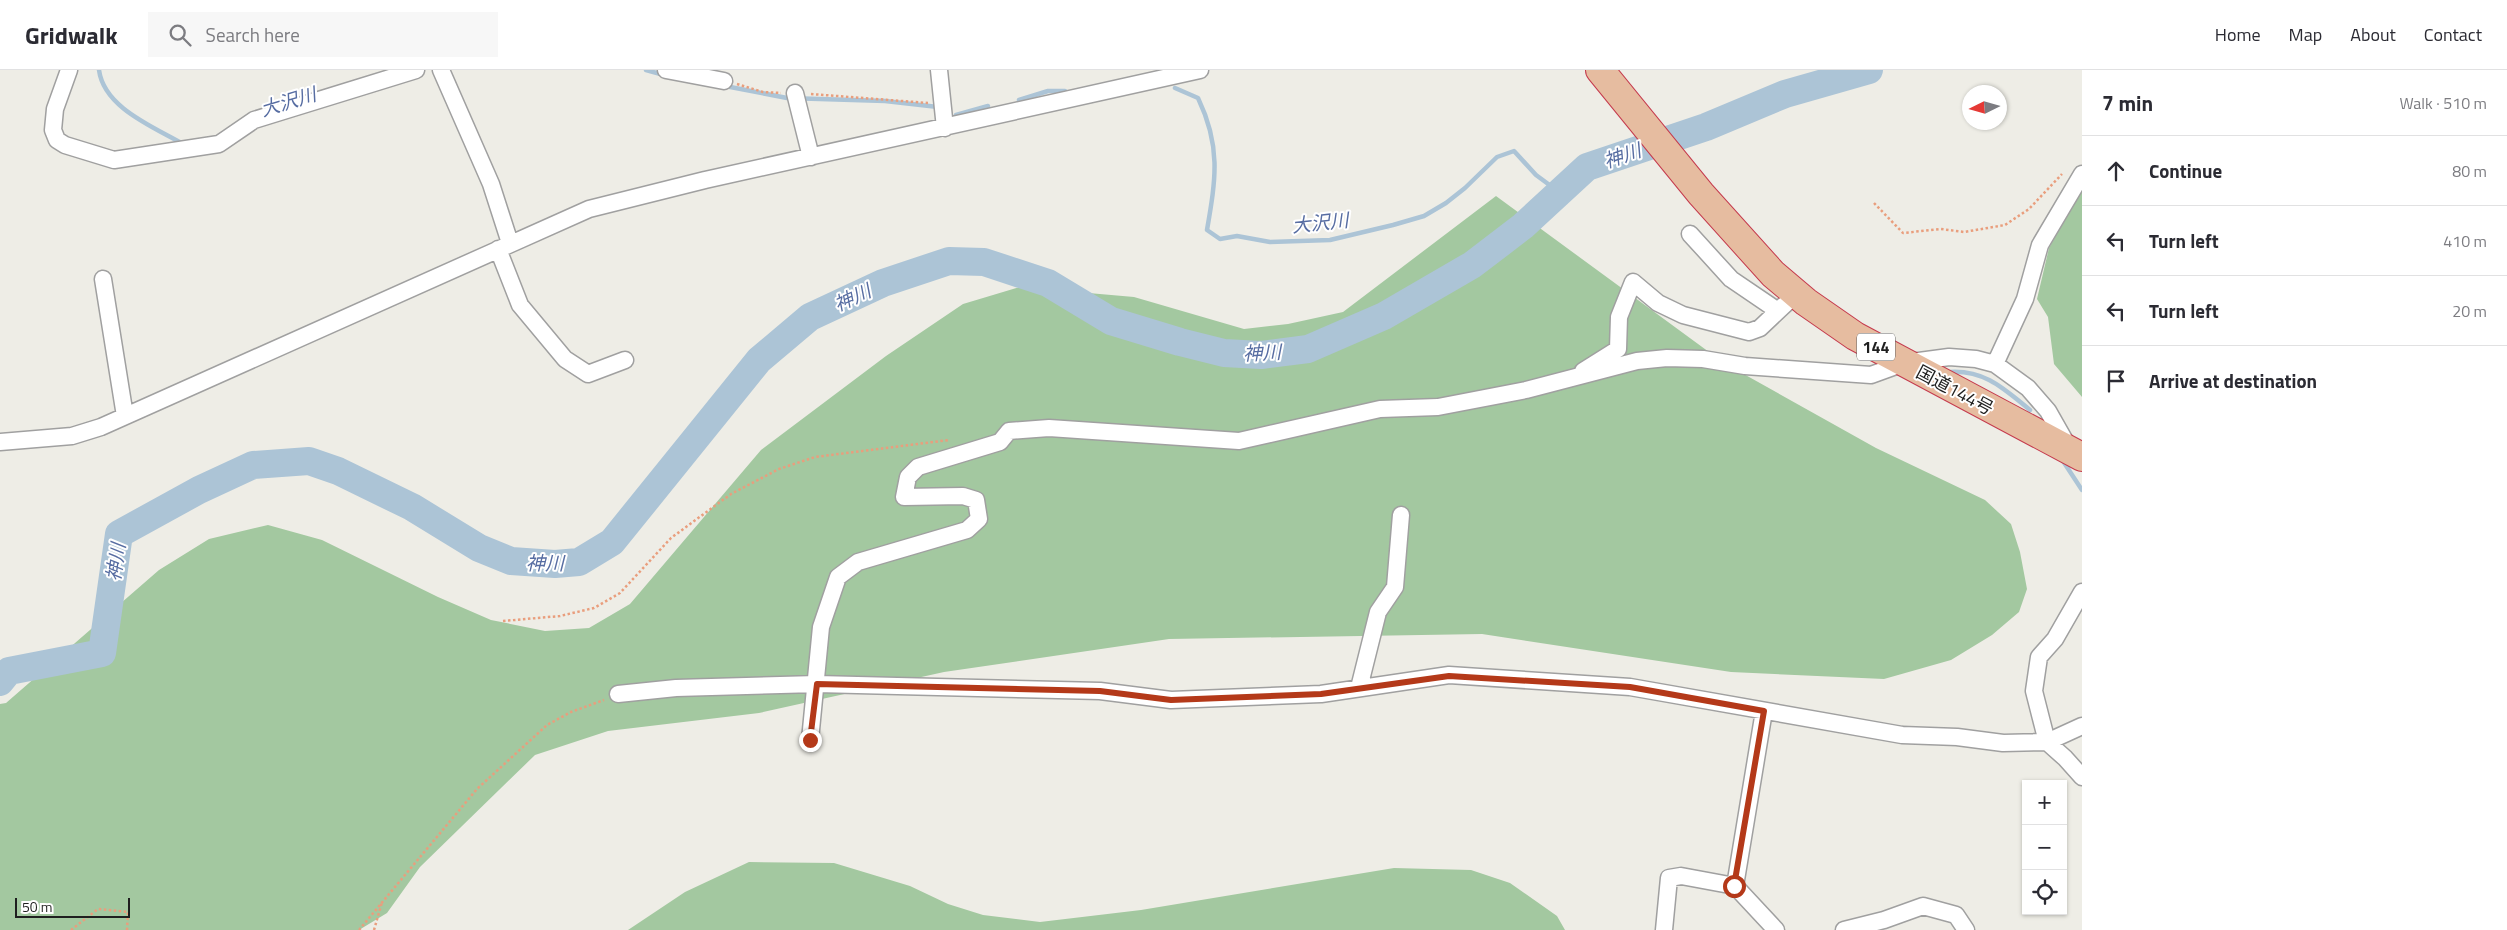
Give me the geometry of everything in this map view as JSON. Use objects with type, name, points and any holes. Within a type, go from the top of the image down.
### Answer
[{"type":"highway","name":"国道144号","points":[[1600,70],[1701,194],[1773,274],[1787,303],[1855,336],[2076,454]]},
{"type":"street","points":[[69,70],[55,109],[53,130],[57,140],[65,145],[114,160],[219,144],[254,120],[416,70]]},
{"type":"street","points":[[441,70],[491,184],[504,246],[520,305],[565,359],[588,374],[625,360]]},
{"type":"street","points":[[666,70],[724,80]]},
{"type":"street","points":[[939,70],[945,128]]},
{"type":"street","points":[[0,442],[72,436],[125,416],[589,209],[705,180],[1200,70]]},
{"type":"street","points":[[796,97],[811,157]]},
{"type":"street","points":[[1995,364],[2025,299],[2040,245],[2082,174]]},
{"type":"street","points":[[1573,378],[1618,349],[1619,317],[1633,282],[1658,303],[1683,315],[1749,332],[1760,328],[1787,303],[1730,279],[1690,234]]},
{"type":"street","points":[[103,279],[125,416]]},
{"type":"street","points":[[810,740],[817,684],[821,627],[838,577],[858,562],[967,530],[978,519],[976,500],[964,496],[904,497],[908,477],[918,467],[1000,442],[1009,431],[1049,428],[1238,441],[1380,409],[1438,407],[1573,378],[1637,361],[1667,358],[1870,375],[1904,363],[1949,357],[1976,359],[1995,364],[2028,388],[2048,411],[2076,454]]},
{"type":"street","points":[[1359,688],[1378,612],[1395,587],[1401,515]]},
{"type":"street","points":[[2082,592],[2055,639],[2039,657],[2034,691],[2046,742],[2065,758],[2082,777]]},
{"type":"street","points":[[618,694],[676,688],[817,684],[1100,691],[1171,700],[1321,694],[1449,676],[1515,678],[1630,687],[1902,735],[1957,737],[2002,742],[2046,742],[2082,726]]},
{"type":"street","points":[[1734,886],[1764,711]]},
{"type":"street","points":[[2065,758],[2082,756]]},
{"type":"street","points":[[1664,930],[1669,878],[1681,876],[1734,886],[1776,930]]},
{"type":"street","points":[[1844,930],[1884,920],[1923,906],[1956,915],[1966,930]]},
{"type":"path","points":[[724,80],[763,92],[796,97],[942,104]]},
{"type":"path","points":[[1874,203],[1903,233],[1941,228],[1964,232],[2005,225],[2029,209],[2063,173]]},
{"type":"path","points":[[503,621],[560,616],[594,608],[620,593],[672,538],[686,527],[731,494],[779,469],[815,456],[951,439]]},
{"type":"path","points":[[359,930],[476,789],[547,725],[571,712],[618,694]]},
{"type":"path","points":[[374,930],[382,901]]},
{"type":"path","points":[[71,930],[98,909],[128,912],[127,930]]},
{"type":"green space","points":[[2082,188],[2082,397],[2054,364],[2048,317],[2037,299],[2049,248]]},
{"type":"green space","points":[[1496,196],[1724,363],[1876,448],[1985,500],[2011,524],[2020,552],[2027,589],[2019,612],[1992,635],[1951,660],[1884,679],[1731,672],[1482,634],[1169,639],[944,672],[759,713],[608,731],[535,755],[420,867],[387,913],[359,930],[0,930],[0,704],[6,703],[159,570],[209,539],[268,525],[322,540],[438,597],[491,620],[545,631],[589,628],[630,604],[761,450],[886,356],[963,304],[1020,287],[1134,297],[1244,329],[1288,324],[1343,312]]},
{"type":"green space","points":[[749,862],[834,863],[910,886],[948,904],[983,915],[1040,922],[1141,910],[1394,868],[1471,870],[1510,883],[1557,916],[1565,930],[628,930],[685,892]]},
{"type":"waterway","name":"大沢川","points":[[99,70],[103,83],[110,95],[120,106],[145,123],[183,144]]},
{"type":"waterway","name":"大沢川","points":[[646,70],[664,75]]},
{"type":"waterway","name":"神川","points":[[0,682],[9,671],[102,653],[119,534],[199,490],[253,465],[309,461],[338,471],[412,507],[479,548],[511,561],[555,564],[579,562],[612,542],[759,360],[810,317],[883,283],[949,261],[984,262],[1048,283],[1111,321],[1180,342],[1224,353],[1261,355],[1308,349],[1384,316],[1472,265],[1523,226],[1587,167],[1706,127],[1785,94],[1869,70]]},
{"type":"waterway","name":"大沢川","points":[[725,86],[787,98],[885,101],[938,107]]},
{"type":"waterway","name":"大沢川","points":[[1175,88],[1198,98],[1205,115],[1213,147],[1214,162],[1213,194],[1207,230],[1220,239],[1237,236],[1270,242],[1330,240],[1424,216],[1446,203],[1465,188],[1497,157],[1514,151],[1536,175],[1559,192]]},
{"type":"waterway","name":"大沢川","points":[[1019,100],[1048,91],[1065,91]]},
{"type":"waterway","name":"大沢川","points":[[956,115],[988,106]]},
{"type":"waterway","points":[[1950,372],[1974,374],[1993,382],[2030,410]]},
{"type":"waterway","points":[[2061,458],[2082,490]]},
{"type":"route","points":[[810,740],[817,684],[1100,691],[1171,700],[1321,694],[1449,676],[1515,678],[1630,687],[1764,711],[1734,886]]}]
